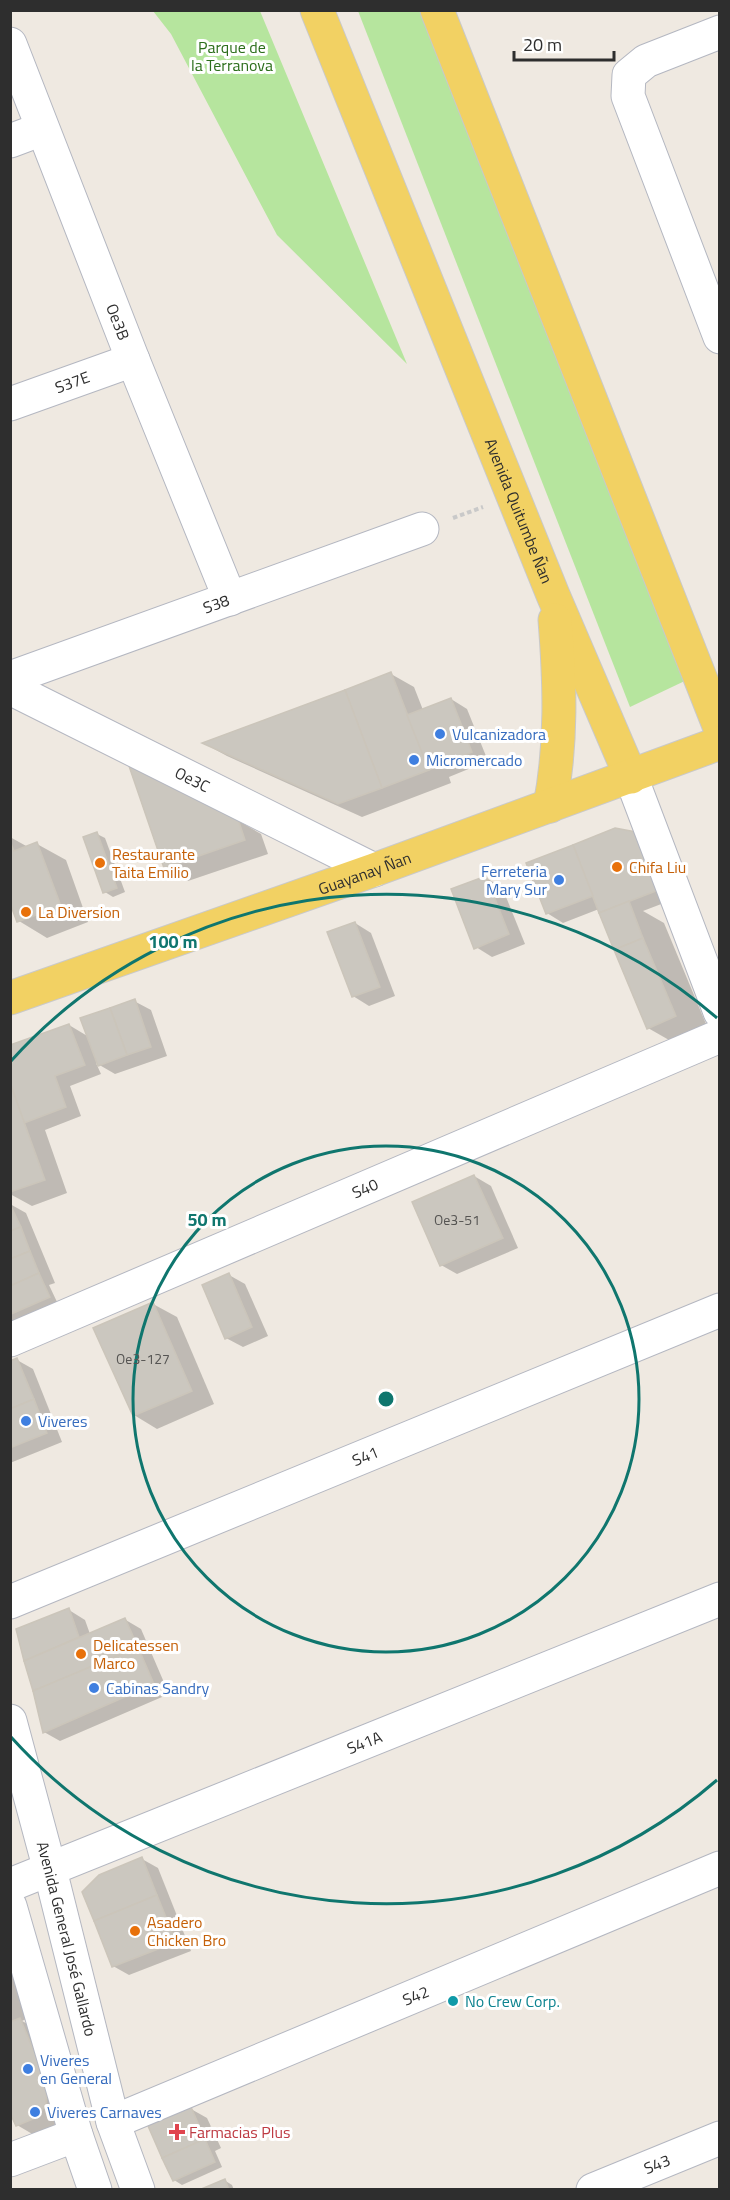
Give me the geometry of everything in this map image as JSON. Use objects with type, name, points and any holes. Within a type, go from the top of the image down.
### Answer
[{"type":"main road","name":"Avenida Quitumbe Ñan","points":[[317,10],[512,495],[631,777]]},
{"type":"main road","points":[[437,10],[720,728]]},
{"type":"main road","points":[[550,806],[557,768],[560,729],[553,595]]},
{"type":"main road","name":"Guayanay Ñan","points":[[10,998],[374,870],[720,743]]},
{"type":"street","points":[[720,32],[646,61],[629,75],[628,96],[720,337]]},
{"type":"street","name":"Oe3B","points":[[10,44],[133,360],[230,599]]},
{"type":"street","points":[[10,141],[42,129]]},
{"type":"street","name":"S37E","points":[[10,404],[133,360]]},
{"type":"street","name":"S38","points":[[10,678],[422,530]]},
{"type":"street","name":"Oe3C","points":[[10,688],[374,870]]},
{"type":"street","name":"Avenida Quitumbe Ñan","points":[[631,777],[720,1012]]},
{"type":"street","name":"S40","points":[[10,1340],[720,1036]]},
{"type":"street","name":"S41","points":[[10,1602],[720,1310]]},
{"type":"street","name":"S41A","points":[[10,1885],[720,1599]]},
{"type":"street","name":"Avenida General José Gallardo","points":[[10,1721],[113,2122],[138,2190]]},
{"type":"street","name":"S42","points":[[113,2122],[720,1868]]},
{"type":"street","points":[[10,1906],[76,2135],[95,2190]]},
{"type":"street","points":[[10,2160],[76,2135]]},
{"type":"street","name":"S43","points":[[593,2190],[720,2138]]},
{"type":"path","points":[[422,530],[512,495]]},
{"type":"green space","name":"Parque de la Terranova","points":[[153,11],[260,11],[407,364],[277,235],[171,34]]},
{"type":"green space","points":[[358,11],[423,11],[691,678],[630,707]]},
{"type":"building","points":[[391,672],[429,770],[382,788],[345,690]]},
{"type":"building","points":[[345,690],[382,788],[338,804],[202,743]]},
{"type":"building","name":"Vulcanizadora","points":[[451,698],[472,752],[429,770],[407,715]]},
{"type":"building","points":[[129,766],[238,819],[245,840],[164,868]]},
{"type":"building","name":"Chifa Liu","points":[[615,828],[641,833],[661,889],[599,913],[573,845]]},
{"type":"building","name":"Restaurante Taita Emilio","points":[[97,832],[117,888],[103,893],[83,837]]},
{"type":"building","points":[[10,841],[14,851],[37,842],[61,906],[17,922],[10,903]]},
{"type":"building","name":"Ferreteria Mary Sur","points":[[573,845],[593,896],[546,914],[526,863]]},
{"type":"building","points":[[486,876],[509,934],[474,949],[451,889]]},
{"type":"building","points":[[629,901],[643,938],[614,950],[599,913]]},
{"type":"building","points":[[355,922],[380,987],[352,997],[327,932]]},
{"type":"building","points":[[643,938],[676,1016],[647,1029],[614,950]]},
{"type":"building","points":[[135,999],[151,1047],[127,1055],[110,1008]]},
{"type":"building","points":[[110,1008],[127,1055],[98,1066],[80,1018]]},
{"type":"building","points":[[69,1024],[85,1065],[55,1076],[66,1107],[24,1123],[10,1083],[10,1045]]},
{"type":"building","points":[[10,1083],[45,1180],[10,1192]]},
{"type":"building","points":[[474,1175],[503,1238],[440,1266],[412,1202]]},
{"type":"building","points":[[10,1204],[21,1227],[10,1231]]},
{"type":"building","points":[[21,1227],[30,1251],[10,1259],[10,1231]]},
{"type":"building","points":[[30,1251],[39,1273],[10,1286],[10,1259]]},
{"type":"building","points":[[39,1273],[50,1297],[11,1314],[10,1286]]},
{"type":"building","points":[[229,1273],[252,1327],[225,1339],[202,1285]]},
{"type":"building","points":[[153,1302],[192,1391],[133,1416],[93,1328]]},
{"type":"building","points":[[17,1358],[34,1399],[10,1409],[10,1361]]},
{"type":"building","name":"Viveres","points":[[34,1399],[47,1433],[10,1448],[10,1409]]},
{"type":"building","points":[[69,1608],[79,1637],[24,1661],[16,1629]]},
{"type":"building","name":"Delicatessen Marco","points":[[125,1618],[138,1647],[33,1691],[24,1661]]},
{"type":"building","name":"Cabinas Sandry","points":[[138,1647],[154,1684],[43,1733],[33,1691]]},
{"type":"building","points":[[142,1857],[157,1895],[94,1921],[82,1892],[99,1875]]},
{"type":"building","name":"Asadero Chicken Bro","points":[[157,1895],[176,1942],[112,1967],[94,1921]]},
{"type":"building","points":[[20,2018],[47,2082],[46,2103],[38,2117],[16,2126],[10,2113],[10,2022]]},
{"type":"building","name":"Farmacias Plus","points":[[191,2107],[205,2139],[162,2158],[148,2126]]},
{"type":"building","points":[[205,2139],[215,2162],[173,2181],[162,2158]]},
{"type":"building","points":[[225,2179],[229,2190],[199,2190]]},
{"type":"place","name":"Vulcanizadora","points":[[440,734]]},
{"type":"place","name":"Micromercado","points":[[414,760]]},
{"type":"place","name":"Restaurante Taita Emilio","points":[[100,863]]},
{"type":"place","name":"Chifa Liu","points":[[617,867]]},
{"type":"place","name":"Ferreteria Mary Sur","points":[[559,880]]},
{"type":"place","name":"La Diversion","points":[[26,912]]},
{"type":"place","name":"Viveres","points":[[26,1421]]},
{"type":"place","name":"Delicatessen Marco","points":[[81,1654]]},
{"type":"place","name":"Cabinas Sandry","points":[[94,1688]]},
{"type":"place","name":"Asadero Chicken Bro","points":[[135,1931]]},
{"type":"place","name":"No Crew Corp.","points":[[453,2001]]},
{"type":"place","name":"Viveres en General","points":[[28,2069]]},
{"type":"place","name":"Viveres Carnaves","points":[[35,2112]]},
{"type":"place","name":"Farmacias Plus","points":[[177,2132]]}]
